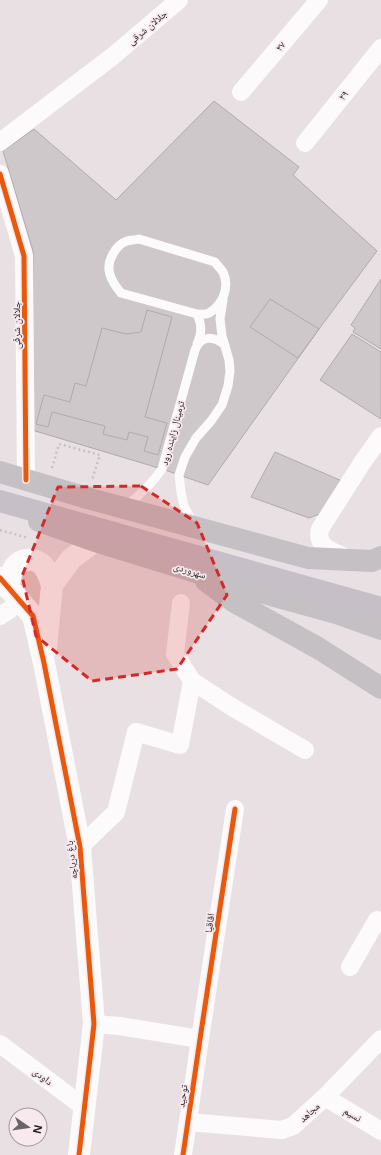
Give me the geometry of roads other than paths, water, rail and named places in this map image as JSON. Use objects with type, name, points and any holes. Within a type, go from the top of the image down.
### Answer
[{"type":"highway","points":[[0,501],[381,608]]},
{"type":"main road","points":[[0,472],[87,498],[308,558],[372,561],[381,557]]},
{"type":"main road","name":"سهروردی","points":[[0,508],[94,541],[274,596],[336,613],[381,629]]},
{"type":"main road","points":[[190,570],[233,601],[318,648],[381,688]]},
{"type":"street","name":"جلالان شرقی","points":[[0,142],[113,56],[179,0]]},
{"type":"street","name":"۲۷","points":[[241,92],[319,0]]},
{"type":"street","name":"۲۹","points":[[305,143],[381,48]]},
{"type":"street","name":"جلالان شرقی","points":[[0,174],[24,256],[26,480]]},
{"type":"street","points":[[352,560],[331,551],[322,545],[319,540],[320,529],[381,436]]},
{"type":"street","points":[[52,585],[71,559],[94,541]]},
{"type":"street","points":[[0,616],[10,589],[9,582],[13,569],[22,561],[34,560],[40,563],[44,567],[52,585],[44,663]]},
{"type":"street","name":"باغ دریاچه","points":[[10,589],[33,616],[44,663],[80,847],[94,1024],[79,1155]]},
{"type":"street","points":[[181,603],[175,654],[192,681],[304,750]]},
{"type":"street","points":[[80,847],[116,812],[136,732],[180,746],[192,681]]},
{"type":"street","name":"اقاقیا","points":[[200,1039],[235,809]]},
{"type":"street","points":[[350,967],[380,919]]},
{"type":"street","points":[[94,1024],[120,1026],[200,1039]]},
{"type":"street","name":"توحید","points":[[183,1155],[200,1039]]},
{"type":"street","name":"مجاهد","points":[[188,1122],[282,1130],[293,1126],[325,1097],[381,1039]]},
{"type":"street","name":"داودی","points":[[0,1044],[85,1108]]},
{"type":"street","name":"نسیم","points":[[325,1097],[381,1131]]},
{"type":"lane","name":"ترمینال زاینده رود","points":[[123,508],[140,495],[153,482],[162,469],[195,350],[201,335],[201,326],[197,314],[121,293],[114,284],[109,271],[109,260],[116,248],[126,241],[139,239],[215,262],[223,272],[226,284],[220,319],[222,336],[229,360],[230,371],[228,386],[222,404],[211,421],[196,438],[185,457],[179,475],[184,506],[196,528]]},
{"type":"lane","points":[[197,314],[208,314],[218,306],[224,297]]},
{"type":"lane","points":[[198,344],[207,338],[212,338],[224,344]]}]
